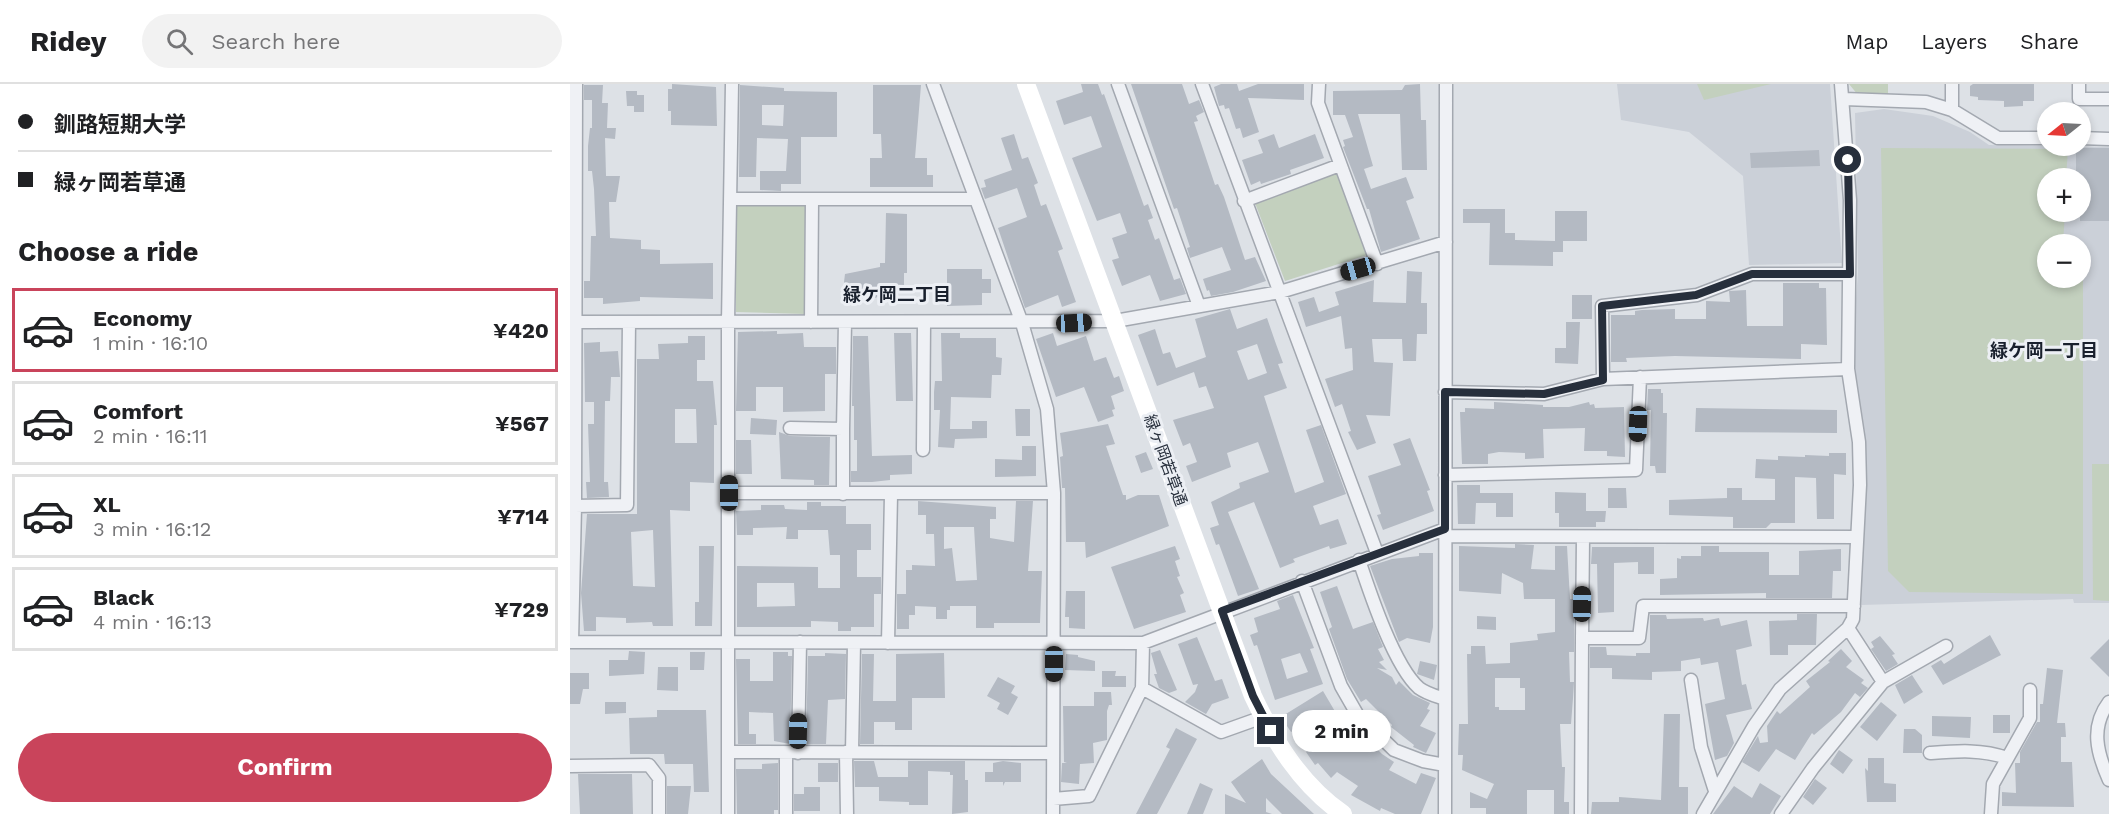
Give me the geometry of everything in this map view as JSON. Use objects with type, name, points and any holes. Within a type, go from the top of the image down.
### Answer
[{"type":"street","points":[[576,84],[573,175],[575,506],[571,642],[1143,643],[1377,553],[1445,532],[1583,538],[1857,537]]},
{"type":"street","points":[[728,814],[728,322],[732,84]]},
{"type":"street","points":[[933,84],[1022,323],[1047,409],[1054,493],[1053,814]]},
{"type":"street","name":"緑ヶ岡若草通","points":[[1026,84],[1263,717],[1287,759],[1312,788],[1343,814]]},
{"type":"street","points":[[1118,84],[1199,306]]},
{"type":"street","points":[[1203,84],[1244,201],[1377,553]]},
{"type":"street","points":[[1319,84],[1318,103],[1377,264]]},
{"type":"street","points":[[1445,814],[1446,84]]},
{"type":"street","points":[[1703,814],[1754,726],[1780,689],[1848,628],[1853,619],[1859,442],[1848,369],[1850,200],[1844,99],[1841,84]]},
{"type":"street","points":[[1952,84],[1952,110]]},
{"type":"street","points":[[2079,84],[2079,99],[2109,99]]},
{"type":"street","points":[[1844,99],[1926,102],[1952,110],[1998,138],[2037,138]]},
{"type":"street","points":[[2091,138],[2109,139]]},
{"type":"street","points":[[1244,201],[1340,165]]},
{"type":"street","points":[[731,199],[812,201],[974,199]]},
{"type":"street","points":[[811,322],[812,201]]},
{"type":"street","points":[[573,322],[1022,323],[1115,321],[1280,292],[1446,242]]},
{"type":"street","points":[[1603,380],[1602,306],[1696,295],[1752,274],[1850,274]]},
{"type":"street","points":[[575,506],[627,505],[629,322]]},
{"type":"street","points":[[843,494],[845,322]]},
{"type":"street","points":[[923,450],[924,322]]},
{"type":"street","points":[[1445,392],[1544,394],[1603,380],[1848,369]]},
{"type":"street","points":[[1445,476],[1636,470],[1640,377]]},
{"type":"street","points":[[790,428],[843,429]]},
{"type":"street","points":[[729,493],[891,495],[1054,493]]},
{"type":"street","points":[[888,643],[891,495]]},
{"type":"street","points":[[1581,814],[1583,538]]},
{"type":"street","points":[[1359,560],[1378,613],[1403,664],[1417,686],[1427,694],[1445,699]]},
{"type":"street","points":[[1302,581],[1341,686],[1357,714],[1394,750],[1423,761],[1445,765]]},
{"type":"street","points":[[1582,639],[1639,638],[1643,606],[1854,606]]},
{"type":"street","points":[[1848,628],[1883,682]]},
{"type":"street","points":[[786,814],[800,642]]},
{"type":"street","points":[[847,814],[854,643]]},
{"type":"street","points":[[1053,799],[1089,796],[1142,688],[1143,643]]},
{"type":"street","points":[[1781,814],[1813,768],[1883,682],[1946,646]]},
{"type":"street","points":[[1691,680],[1701,747],[1715,791]]},
{"type":"street","points":[[1142,688],[1221,732],[1263,717]]},
{"type":"street","points":[[1991,814],[1993,784],[2030,718],[2030,690]]},
{"type":"street","points":[[2109,702],[2099,715],[2097,729],[2098,757],[2109,780]]},
{"type":"street","points":[[1930,753],[1960,750],[1992,753],[2007,758]]},
{"type":"street","points":[[729,752],[1053,753]]},
{"type":"street","points":[[570,766],[649,765],[658,778],[659,814]]},
{"type":"shaded area","points":[[1617,84],[1830,84],[1842,263],[1749,265],[1743,176],[1689,132],[1621,120]]},
{"type":"shaded area","points":[[1884,109],[1933,116],[1970,132],[1989,145],[2037,146],[2037,156],[2091,156],[2091,147],[2109,147],[2109,603],[2074,603],[2073,599],[1861,605],[1865,446],[1854,378],[1853,339],[1858,272],[1855,113]]},
{"type":"green space","points":[[1697,84],[1771,84],[1704,100]]},
{"type":"green space","points":[[1849,84],[1888,84],[1888,94],[1858,95]]},
{"type":"green space","points":[[1881,148],[2037,149],[2037,156],[2068,156],[2067,168],[2037,168],[2037,222],[2064,222],[2064,234],[2037,234],[2037,288],[2083,288],[2083,594],[1909,592],[1888,571]]},
{"type":"green space","points":[[1336,172],[1367,255],[1285,281],[1255,203]]},
{"type":"green space","points":[[736,204],[806,205],[805,314],[736,312]]},
{"type":"green space","points":[[2092,464],[2109,464],[2109,601],[2093,600]]},
{"type":"building","points":[[672,84],[716,87],[717,126],[671,125],[671,111],[668,111],[668,89],[672,89]]},
{"type":"building","points":[[1081,84],[1098,84],[1102,95],[1104,94],[1144,206],[1148,204],[1153,218],[1148,220],[1155,240],[1159,238],[1174,280],[1180,278],[1186,294],[1160,301],[1150,275],[1122,286],[1112,260],[1119,258],[1112,238],[1127,233],[1120,213],[1097,221],[1072,158],[1102,147],[1091,116],[1064,125],[1056,101],[1083,92]]},
{"type":"building","points":[[1131,84],[1182,84],[1189,104],[1199,100],[1204,112],[1196,116],[1198,121],[1194,122],[1215,185],[1218,184],[1224,197],[1245,260],[1255,257],[1266,281],[1233,292],[1211,296],[1209,290],[1207,291],[1203,279],[1231,270],[1222,247],[1190,258],[1187,248],[1190,247],[1177,208],[1174,209]]},
{"type":"building","points":[[1221,84],[1237,84],[1239,91],[1258,84],[1304,84],[1304,100],[1248,98],[1259,132],[1243,138],[1240,128],[1236,129],[1229,108],[1225,109],[1224,105],[1219,106],[1214,87]]},
{"type":"building","points":[[1420,84],[1421,120],[1426,120],[1427,170],[1402,170],[1400,114],[1358,114],[1373,166],[1364,169],[1371,189],[1406,177],[1414,198],[1406,201],[1420,239],[1381,252],[1369,209],[1367,209],[1343,147],[1345,146],[1343,140],[1353,137],[1345,115],[1333,115],[1333,91],[1402,90],[1405,85]]},
{"type":"building","points":[[1973,84],[2034,84],[2034,101],[2023,101],[2023,106],[2004,107],[2004,101],[1978,100],[1978,97],[1970,96],[1970,86]]},
{"type":"building","points":[[584,85],[603,85],[602,103],[608,103],[607,128],[616,128],[615,139],[605,138],[606,176],[620,176],[616,202],[609,202],[610,238],[641,240],[641,249],[660,250],[660,264],[713,263],[713,299],[640,297],[640,301],[603,304],[603,298],[584,298],[584,281],[590,281],[591,236],[596,236],[592,171],[588,171],[592,100],[584,100]]},
{"type":"building","points":[[740,85],[784,88],[784,91],[837,92],[837,137],[801,137],[801,184],[781,184],[781,191],[760,190],[760,171],[786,171],[788,139],[757,138],[756,177],[739,177]],"holes":[[[762,105],[784,105],[783,126],[762,125]]]},
{"type":"building","points":[[873,85],[921,85],[915,158],[927,158],[927,175],[933,175],[933,187],[870,187],[870,158],[882,158],[881,134],[873,134]]},
{"type":"building","points":[[626,91],[637,91],[637,95],[644,95],[644,112],[634,112],[634,106],[627,106]]},
{"type":"building","points":[[1014,134],[1022,159],[1028,157],[1038,183],[1034,185],[1041,206],[1046,204],[1063,249],[1058,251],[1076,302],[1062,307],[1058,295],[1025,308],[998,228],[1027,217],[1017,188],[985,199],[981,188],[986,187],[984,180],[1012,170],[1001,138]]},
{"type":"building","points":[[1274,134],[1279,148],[1315,134],[1324,158],[1290,170],[1291,174],[1251,185],[1242,160],[1263,153],[1258,140]]},
{"type":"building","points":[[2091,148],[2109,148],[2109,221],[2091,221],[2091,168],[2076,168],[2076,156],[2091,156]]},
{"type":"building","points":[[1819,150],[1820,166],[1751,168],[1750,153]]},
{"type":"building","points":[[1463,209],[1505,209],[1505,233],[1515,233],[1515,240],[1555,241],[1555,211],[1587,211],[1587,241],[1563,241],[1563,252],[1553,252],[1553,266],[1489,265],[1490,223],[1463,223]]},
{"type":"building","points":[[886,213],[907,214],[907,273],[904,273],[904,285],[881,284],[884,295],[859,303],[858,300],[848,302],[844,282],[845,274],[880,267],[880,263],[885,263]]},
{"type":"building","points":[[947,269],[982,269],[982,279],[991,279],[991,293],[982,293],[982,305],[947,306]]},
{"type":"building","points":[[1407,271],[1422,272],[1421,303],[1427,303],[1427,334],[1417,334],[1416,361],[1403,361],[1402,339],[1372,339],[1374,362],[1393,363],[1390,416],[1366,415],[1376,443],[1357,450],[1348,432],[1351,431],[1342,404],[1335,407],[1325,379],[1353,370],[1352,348],[1345,349],[1341,316],[1306,327],[1298,302],[1314,297],[1319,312],[1339,305],[1335,292],[1374,280],[1373,302],[1406,303]]},
{"type":"building","points":[[1783,283],[1819,283],[1819,288],[1826,288],[1827,345],[1801,344],[1801,359],[1675,356],[1626,358],[1627,362],[1611,362],[1611,315],[1635,315],[1635,311],[1675,309],[1675,319],[1706,319],[1706,301],[1730,302],[1729,291],[1746,290],[1747,326],[1783,326]]},
{"type":"building","points":[[1572,295],[1592,295],[1592,319],[1572,319]]},
{"type":"building","points":[[1230,309],[1237,329],[1267,318],[1283,363],[1278,364],[1287,388],[1264,396],[1295,493],[1324,482],[1306,430],[1321,425],[1346,494],[1313,506],[1320,525],[1338,519],[1347,544],[1330,549],[1329,546],[1293,559],[1295,562],[1280,568],[1254,502],[1228,512],[1259,589],[1238,596],[1219,544],[1216,545],[1210,528],[1219,525],[1211,502],[1240,488],[1239,483],[1269,472],[1258,442],[1227,453],[1231,467],[1192,482],[1186,466],[1197,462],[1190,443],[1183,446],[1173,420],[1214,408],[1206,386],[1199,388],[1194,372],[1157,386],[1138,335],[1155,329],[1163,354],[1170,352],[1176,368],[1206,357],[1195,319]],"holes":[[[1257,344],[1267,373],[1248,380],[1237,351]]]},
{"type":"building","points":[[1566,322],[1580,322],[1578,364],[1555,363],[1555,348],[1566,348]]},
{"type":"building","points":[[777,331],[777,334],[803,333],[804,347],[836,347],[836,374],[825,374],[825,411],[783,412],[783,387],[756,387],[756,411],[736,411],[738,332]]},
{"type":"building","points":[[894,333],[911,333],[913,401],[896,401]]},
{"type":"building","points":[[941,333],[960,333],[960,338],[996,338],[996,357],[1002,358],[1001,375],[992,375],[991,398],[951,397],[950,429],[972,429],[972,421],[987,421],[987,438],[955,439],[954,448],[938,447],[940,410],[934,410],[934,392],[935,381],[942,381]]},
{"type":"building","points":[[1053,333],[1057,346],[1086,336],[1094,361],[1106,357],[1114,378],[1119,376],[1124,391],[1111,396],[1115,409],[1112,410],[1114,416],[1098,422],[1084,387],[1056,397],[1036,339]]},
{"type":"building","points":[[688,336],[705,336],[705,360],[697,360],[697,381],[713,381],[717,425],[714,425],[714,483],[690,482],[690,511],[670,510],[673,626],[653,626],[652,622],[626,623],[626,618],[596,617],[596,631],[584,631],[581,593],[587,514],[637,514],[637,359],[659,359],[658,344],[688,343]],"holes":[[[675,409],[696,409],[697,443],[675,443]],[[653,530],[655,587],[633,586],[631,532]]]},
{"type":"building","points":[[853,336],[868,336],[872,456],[912,455],[912,474],[890,475],[890,480],[851,482],[851,471],[857,471],[857,440],[854,440],[854,406],[852,406]]},
{"type":"building","points":[[600,342],[600,352],[618,351],[620,377],[611,377],[610,401],[605,401],[604,482],[608,482],[609,497],[587,498],[586,482],[590,482],[588,424],[594,424],[594,402],[585,402],[584,343]]},
{"type":"building","points":[[1648,389],[1661,389],[1663,393],[1663,413],[1667,413],[1666,473],[1656,473],[1655,466],[1650,466],[1651,410],[1647,410]]},
{"type":"building","points":[[1494,402],[1569,407],[1589,402],[1590,405],[1594,404],[1595,408],[1624,407],[1625,457],[1607,456],[1607,451],[1584,451],[1585,428],[1543,429],[1544,458],[1525,459],[1525,453],[1499,452],[1488,454],[1488,464],[1462,464],[1460,412],[1465,412],[1465,408],[1494,409]]},
{"type":"building","points":[[1696,408],[1837,410],[1837,433],[1695,432]]},
{"type":"building","points":[[1015,409],[1030,409],[1030,436],[1016,436]]},
{"type":"building","points":[[751,418],[777,420],[776,435],[750,434]]},
{"type":"building","points":[[1108,424],[1115,444],[1106,446],[1123,495],[1126,495],[1126,500],[1138,495],[1159,495],[1169,526],[1086,558],[1085,542],[1066,542],[1065,488],[1062,488],[1060,457],[1063,456],[1060,433]]},
{"type":"building","points":[[779,432],[790,436],[830,437],[829,485],[814,485],[814,480],[781,479]]},
{"type":"building","points":[[1410,438],[1430,490],[1427,491],[1434,511],[1383,530],[1377,515],[1381,514],[1368,476],[1401,465],[1393,444]]},
{"type":"building","points":[[736,440],[751,440],[752,474],[736,474]]},
{"type":"building","points":[[1022,446],[1036,446],[1036,476],[995,477],[995,459],[1022,460]]},
{"type":"building","points":[[1146,452],[1153,469],[1141,473],[1135,456]]},
{"type":"building","points":[[1829,453],[1846,453],[1846,475],[1834,474],[1834,519],[1817,519],[1816,478],[1795,477],[1795,523],[1771,523],[1766,528],[1733,528],[1733,517],[1669,515],[1669,500],[1727,498],[1727,488],[1742,488],[1742,500],[1775,500],[1775,479],[1755,478],[1756,459],[1778,460],[1778,456],[1829,456]]},
{"type":"building","points":[[1457,485],[1480,485],[1480,493],[1513,493],[1513,517],[1496,517],[1496,503],[1476,503],[1475,524],[1458,524]]},
{"type":"building","points":[[1608,488],[1626,488],[1627,508],[1608,508]]},
{"type":"building","points":[[1555,492],[1586,493],[1586,511],[1606,511],[1605,522],[1596,522],[1596,527],[1559,527],[1559,513],[1555,513]]},
{"type":"building","points":[[918,501],[996,507],[996,519],[990,519],[990,538],[1014,542],[1016,501],[1033,501],[1028,571],[1042,571],[1040,623],[994,623],[994,628],[976,628],[976,606],[950,606],[950,610],[947,610],[947,619],[936,619],[936,607],[915,606],[915,615],[909,615],[909,629],[897,629],[897,594],[906,594],[906,570],[912,570],[912,565],[935,566],[934,534],[926,534],[926,515],[918,515]],"holes":[[[944,527],[974,527],[977,580],[956,581],[952,548],[944,549]]]},
{"type":"building","points":[[807,502],[821,502],[821,506],[846,506],[846,524],[871,524],[871,550],[857,550],[857,577],[881,577],[881,594],[874,594],[874,627],[851,627],[851,631],[838,631],[838,622],[811,621],[811,627],[737,627],[737,566],[818,567],[818,588],[840,588],[840,555],[830,555],[828,530],[798,530],[798,539],[786,539],[787,527],[753,528],[753,535],[737,535],[736,511],[761,510],[761,505],[784,505],[785,509],[807,510]],"holes":[[[757,583],[794,583],[795,606],[757,607]]]},
{"type":"building","points":[[1515,544],[1534,545],[1531,569],[1555,570],[1555,546],[1567,546],[1570,599],[1574,599],[1574,652],[1569,652],[1570,682],[1574,682],[1571,724],[1560,724],[1562,767],[1565,767],[1564,802],[1569,802],[1569,814],[1554,814],[1554,790],[1527,790],[1527,814],[1486,814],[1486,808],[1470,808],[1470,792],[1487,799],[1494,784],[1462,770],[1463,755],[1458,755],[1459,724],[1468,724],[1467,654],[1471,654],[1471,646],[1485,646],[1486,664],[1510,663],[1510,643],[1538,640],[1537,634],[1555,632],[1555,599],[1524,599],[1523,583],[1502,573],[1501,594],[1459,591],[1459,546],[1515,548]],"holes":[[[1495,678],[1520,678],[1520,688],[1525,688],[1525,710],[1499,710],[1499,707],[1495,707]]]},
{"type":"building","points":[[699,546],[714,546],[712,626],[695,626],[695,602],[699,602]]},
{"type":"building","points":[[1175,546],[1180,559],[1175,561],[1180,576],[1177,577],[1184,593],[1180,595],[1186,612],[1134,629],[1111,567]]},
{"type":"building","points":[[1701,546],[1719,546],[1719,552],[1769,552],[1769,575],[1799,575],[1799,551],[1841,549],[1841,571],[1833,571],[1832,598],[1766,598],[1766,593],[1660,595],[1660,579],[1677,578],[1677,558],[1701,556]]},
{"type":"building","points":[[1592,547],[1654,547],[1654,574],[1638,574],[1638,562],[1614,563],[1614,612],[1598,613],[1597,564],[1591,564]]},
{"type":"building","points":[[1419,553],[1433,553],[1433,627],[1430,643],[1407,638],[1399,642],[1370,566],[1392,559],[1419,556]]},
{"type":"building","points":[[1337,586],[1353,629],[1373,622],[1383,647],[1378,649],[1384,660],[1379,662],[1387,670],[1377,668],[1392,677],[1396,685],[1399,681],[1413,695],[1430,703],[1427,709],[1430,710],[1420,726],[1436,733],[1426,753],[1413,747],[1414,745],[1391,727],[1392,725],[1366,699],[1361,702],[1347,679],[1329,629],[1332,627],[1320,592]]},
{"type":"building","points":[[1066,591],[1085,591],[1085,629],[1069,628],[1069,617],[1065,617]]},
{"type":"building","points":[[1293,595],[1314,648],[1310,649],[1323,684],[1275,700],[1257,645],[1254,646],[1250,635],[1258,632],[1254,618],[1280,609],[1277,601]],"holes":[[[1300,653],[1308,672],[1287,679],[1281,659]]]},
{"type":"building","points":[[1797,614],[1817,614],[1816,645],[1788,645],[1788,655],[1770,655],[1769,621],[1797,620]]},
{"type":"building","points":[[1650,615],[1666,615],[1667,619],[1703,618],[1704,621],[1719,618],[1721,626],[1747,620],[1752,646],[1736,650],[1742,685],[1746,684],[1752,709],[1726,715],[1734,743],[1727,756],[1715,760],[1705,704],[1725,699],[1718,662],[1701,665],[1700,658],[1681,661],[1681,671],[1652,672],[1652,680],[1612,679],[1612,668],[1590,668],[1590,647],[1606,647],[1607,655],[1636,656],[1636,653],[1650,653]]},
{"type":"building","points":[[1477,616],[1496,617],[1496,630],[1477,629]]},
{"type":"building","points":[[1990,635],[2001,655],[1943,685],[1931,666],[1941,660],[1944,664]]},
{"type":"building","points":[[1880,636],[1895,654],[1892,655],[1898,664],[1886,671],[1871,649],[1874,647],[1871,642]]},
{"type":"building","points":[[1197,637],[1215,681],[1222,679],[1229,698],[1212,704],[1206,714],[1185,702],[1195,692],[1198,684],[1193,685],[1178,644]]},
{"type":"building","points":[[2109,639],[2109,677],[2090,658]]},
{"type":"building","points":[[1841,649],[1852,661],[1846,667],[1864,680],[1861,683],[1868,688],[1860,697],[1855,693],[1841,712],[1814,735],[1812,733],[1795,760],[1776,749],[1759,772],[1742,762],[1758,736],[1760,743],[1768,742],[1767,726],[1777,711],[1780,714],[1810,687],[1806,681],[1830,662],[1828,661]]},
{"type":"building","points":[[1160,650],[1177,690],[1169,693],[1159,688],[1154,674],[1157,674],[1151,653]]},
{"type":"building","points":[[629,651],[645,652],[644,674],[609,676],[609,660],[628,660]]},
{"type":"building","points":[[690,652],[705,652],[704,670],[690,670]]},
{"type":"building","points":[[773,652],[788,652],[788,656],[792,656],[790,744],[774,741],[773,713],[749,712],[749,734],[756,734],[756,744],[738,744],[736,659],[750,659],[750,681],[773,681]]},
{"type":"building","points":[[825,653],[846,654],[845,699],[828,700],[826,744],[806,744],[808,656],[825,656]]},
{"type":"building","points":[[944,653],[945,698],[912,698],[912,730],[895,730],[895,722],[874,722],[874,744],[860,744],[862,654],[874,654],[873,701],[896,701],[896,654]]},
{"type":"building","points":[[1066,654],[1078,655],[1078,657],[1095,661],[1095,671],[1065,670]]},
{"type":"building","points":[[1420,661],[1437,665],[1434,680],[1417,674]]},
{"type":"building","points":[[658,667],[678,667],[678,691],[657,690]]},
{"type":"building","points":[[2047,668],[2063,670],[2057,723],[2065,723],[2066,737],[2061,737],[2061,762],[2072,762],[2074,807],[2002,806],[2002,792],[2016,793],[2015,763],[2020,763],[2020,752],[2037,722],[2040,722],[2040,704],[2043,704]]},
{"type":"building","points":[[1102,671],[1116,671],[1115,676],[1126,676],[1126,687],[1102,687]]},
{"type":"building","points":[[570,673],[589,673],[589,689],[583,689],[580,704],[570,704]]},
{"type":"building","points":[[1912,675],[1923,692],[1904,704],[1895,685]]},
{"type":"building","points":[[998,677],[1015,686],[1011,693],[1018,697],[1008,715],[997,709],[1000,703],[987,696]]},
{"type":"building","points":[[1323,691],[1343,725],[1349,721],[1382,754],[1394,762],[1389,770],[1416,784],[1421,773],[1436,778],[1421,814],[1395,814],[1381,808],[1380,811],[1351,795],[1358,786],[1337,772],[1331,778],[1318,763],[1315,765],[1306,752],[1328,737],[1316,717],[1291,732],[1281,717]]},
{"type":"building","points":[[1094,692],[1111,692],[1112,705],[1109,705],[1107,711],[1107,740],[1093,743],[1094,763],[1080,764],[1079,784],[1061,782],[1062,763],[1067,763],[1064,762],[1063,706],[1094,706]]},
{"type":"building","points":[[605,702],[626,702],[626,713],[605,714]]},
{"type":"building","points":[[1881,702],[1897,715],[1877,741],[1860,727]]},
{"type":"building","points":[[657,710],[706,710],[709,792],[694,792],[693,764],[665,764],[664,754],[630,754],[629,718],[657,717]]},
{"type":"building","points":[[1664,714],[1680,714],[1679,787],[1688,787],[1688,814],[1591,814],[1592,802],[1619,802],[1619,797],[1661,800]]},
{"type":"building","points":[[1993,715],[2010,715],[2010,733],[1993,733]]},
{"type":"building","points":[[1932,716],[1971,717],[1970,738],[1932,736]]},
{"type":"building","points":[[1176,728],[1197,739],[1157,814],[1136,814],[1170,749],[1166,747]]},
{"type":"building","points":[[1904,729],[1915,729],[1922,735],[1922,753],[1903,753]]},
{"type":"building","points":[[1839,750],[1853,760],[1843,774],[1830,764]]},
{"type":"building","points":[[1868,758],[1884,758],[1884,783],[1896,784],[1896,802],[1867,802],[1865,768],[1868,771]]},
{"type":"building","points":[[1262,759],[1271,774],[1314,814],[1282,814],[1266,798],[1266,812],[1272,814],[1225,814],[1225,794],[1246,803],[1231,782]]},
{"type":"building","points":[[854,761],[874,761],[878,777],[908,777],[908,761],[965,761],[965,780],[968,780],[968,812],[952,814],[953,775],[950,775],[950,772],[928,771],[928,805],[909,805],[909,802],[879,801],[879,787],[855,787]]},
{"type":"building","points":[[1003,761],[1021,763],[1021,782],[1005,782],[1003,786],[1003,782],[985,782],[985,772],[993,772],[993,763]]},
{"type":"building","points":[[778,763],[778,810],[774,810],[774,814],[737,814],[736,769],[762,769],[762,764]]},
{"type":"building","points":[[818,763],[838,763],[838,782],[818,782]]},
{"type":"building","points":[[578,774],[632,774],[633,814],[580,814]]},
{"type":"building","points":[[1815,779],[1827,788],[1813,805],[1803,797]]},
{"type":"building","points":[[1200,783],[1213,789],[1203,814],[1187,814]]},
{"type":"building","points":[[1760,783],[1781,796],[1770,814],[1713,814],[1734,786],[1752,798]]},
{"type":"building","points":[[667,786],[691,786],[688,814],[667,814]]},
{"type":"building","points":[[804,787],[820,787],[820,811],[794,811],[794,794],[804,794]]},
{"type":"district","name":"緑ケ岡二丁目","points":[[897,295]]},
{"type":"district","name":"緑ケ岡一丁目","points":[[2044,351]]},
{"type":"route","points":[[1271,731],[1253,696],[1222,611],[1445,529],[1445,392],[1544,394],[1586,386],[1603,380],[1602,306],[1696,295],[1752,274],[1850,274],[1848,160]]}]
